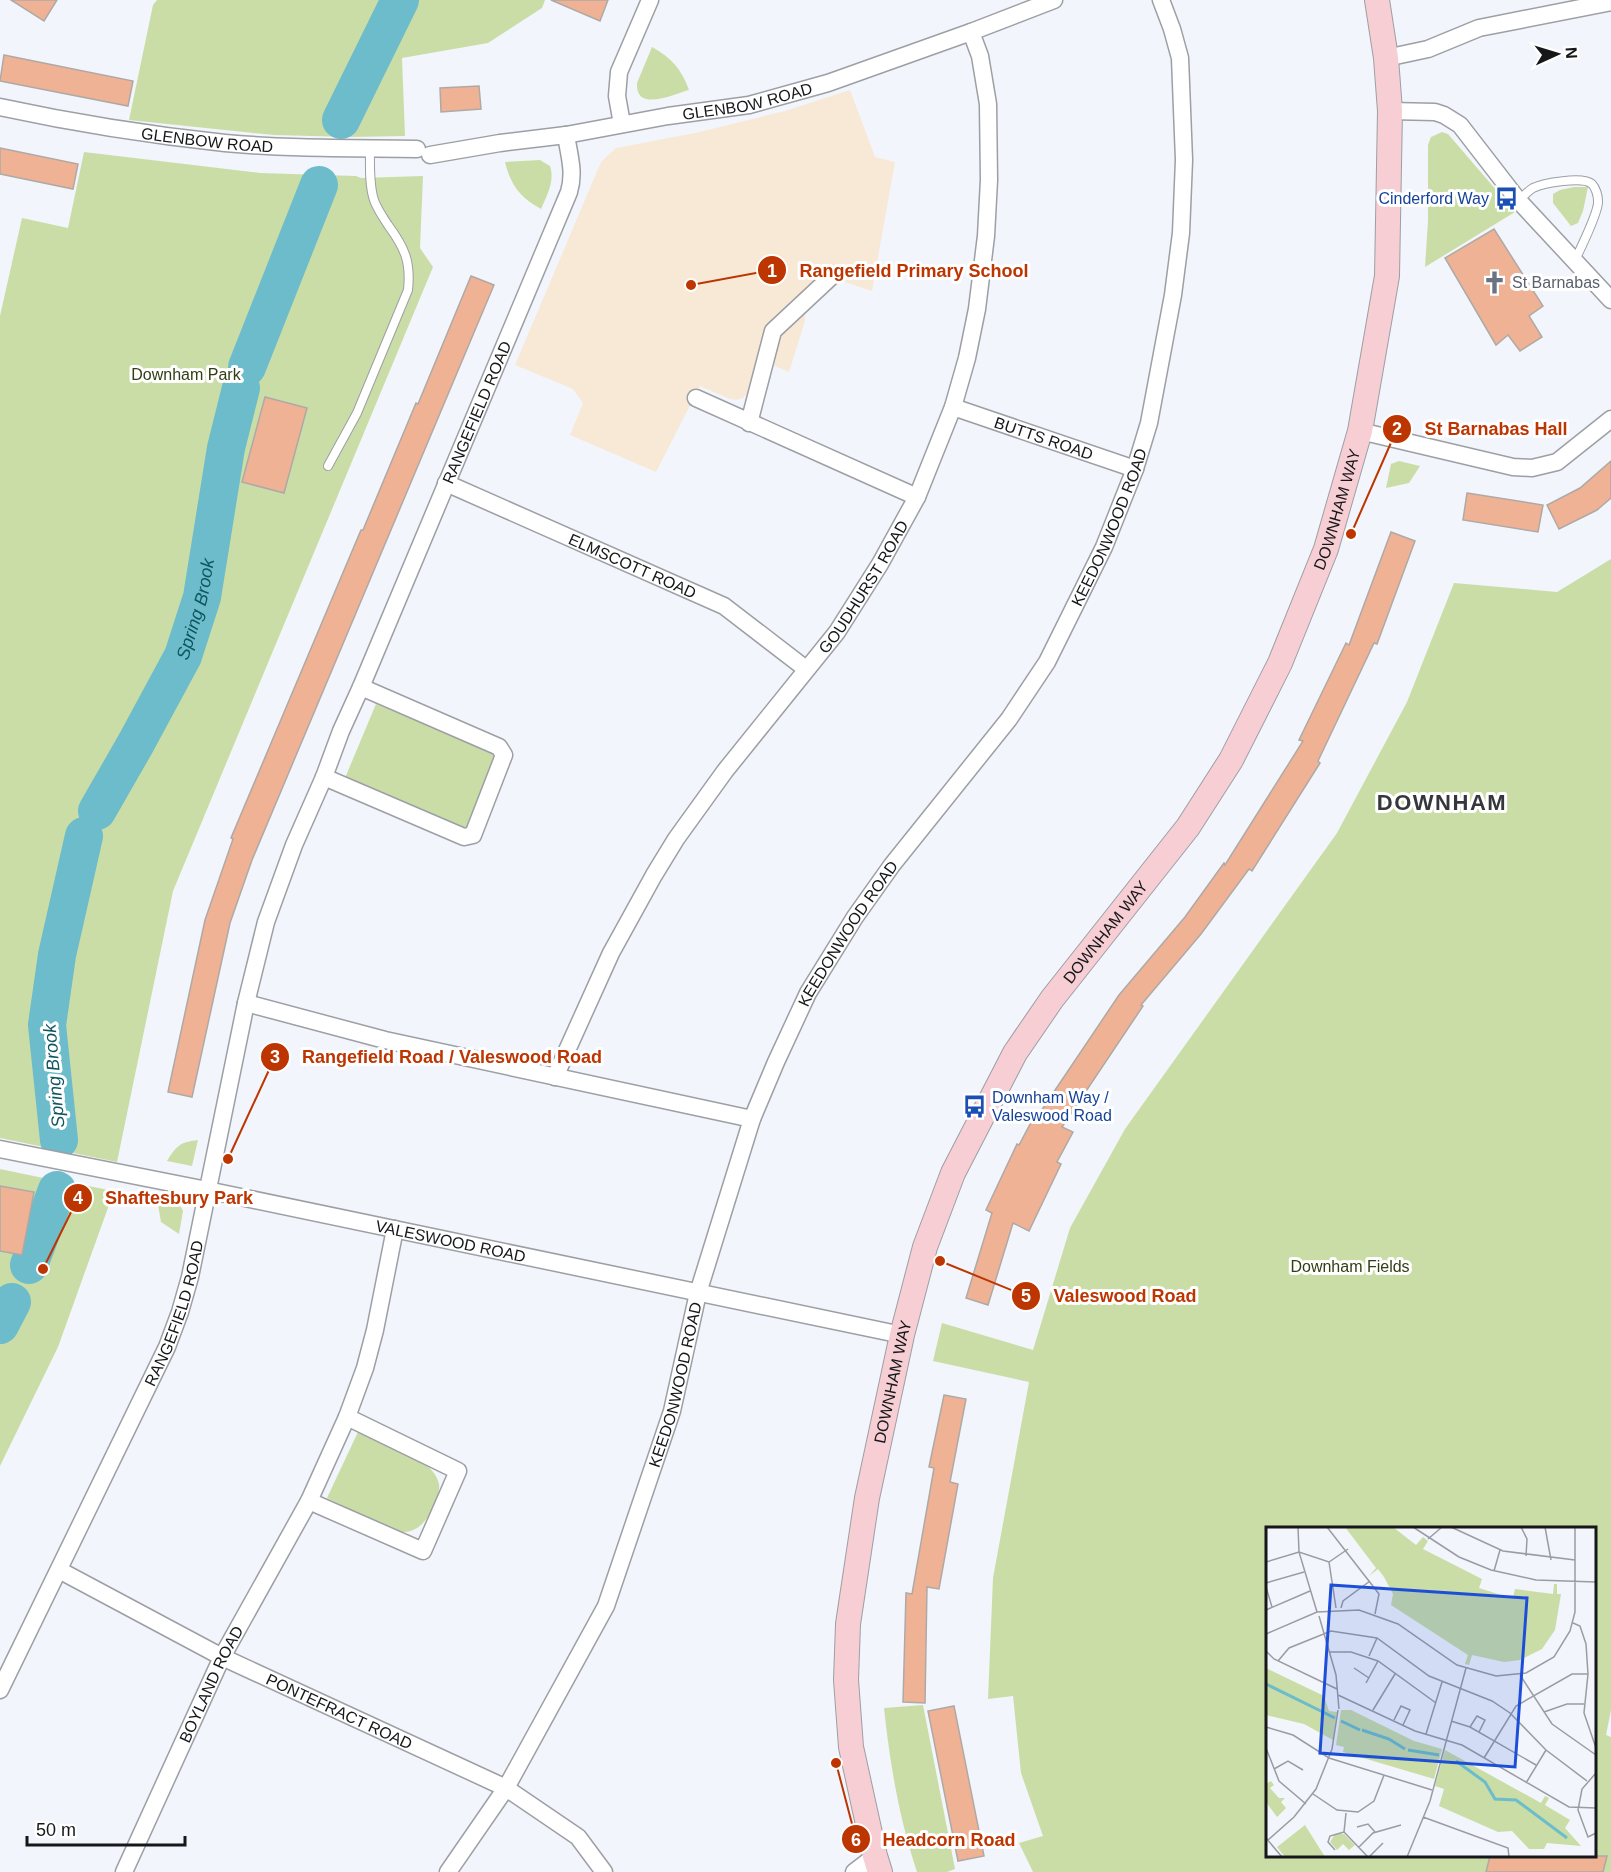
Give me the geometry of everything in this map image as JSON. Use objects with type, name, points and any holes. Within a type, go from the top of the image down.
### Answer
[{"type":"street","points":[[622,124],[617,96],[619,72],[650,0]]},
{"type":"street","name":"GLENBOW ROAD","points":[[0,107],[138,132],[225,143],[424,152],[566,135],[668,116],[749,105],[828,83],[1054,0]]},
{"type":"street","name":"KEEDONWOOD ROAD","points":[[447,1872],[506,1788],[606,1606],[672,1411],[698,1293],[752,1119],[808,993],[855,917],[892,865],[1009,719],[1047,662],[1104,547],[1135,469],[1149,423],[1173,295],[1181,233],[1184,160],[1180,58],[1161,0]]},
{"type":"street","name":"DOWNHAM WAY","points":[[877,1864],[851,1747],[846,1680],[848,1624],[867,1498],[902,1335],[925,1246],[953,1173],[1015,1053],[1052,999],[1188,827],[1231,760],[1280,663],[1326,549],[1360,431],[1387,276],[1390,111],[1386,58],[1377,0]]},
{"type":"street","points":[[1386,58],[1428,49],[1479,28],[1611,2]]},
{"type":"street","name":"GOUDHURST ROAD","points":[[555,1077],[611,953],[676,838],[725,771],[837,632],[880,564],[917,497],[953,407],[967,358],[977,309],[986,236],[989,180],[988,104],[980,56],[971,32]]},
{"type":"street","points":[[1390,111],[1435,112],[1460,125],[1518,200],[1611,300]]},
{"type":"street","name":"RANGEFIELD ROAD","points":[[0,1690],[167,1347],[180,1312],[246,1003],[276,891],[341,731],[569,192],[572,168],[566,135]]},
{"type":"street","points":[[749,423],[773,331],[833,275]]},
{"type":"street","points":[[696,398],[917,497]]},
{"type":"street","name":"BUTTS ROAD","points":[[953,407],[1135,469]]},
{"type":"street","points":[[1360,431],[1513,467],[1532,468],[1557,462],[1611,419]]},
{"type":"street","name":"ELMSCOTT ROAD","points":[[446,483],[724,606],[806,669]]},
{"type":"street","points":[[324,777],[464,837],[473,835],[504,755],[498,747],[361,687]]},
{"type":"street","points":[[246,1003],[386,1040],[752,1119]]},
{"type":"street","name":"VALESWOOD ROAD","points":[[0,1149],[902,1335]]},
{"type":"street","name":"BOYLAND ROAD","points":[[124,1872],[222,1657],[309,1501],[347,1417],[365,1368],[375,1330],[394,1229]]},
{"type":"street","points":[[309,1501],[423,1551],[428,1541],[458,1471],[347,1417]]},
{"type":"street","name":"PONTEFRACT ROAD","points":[[59,1570],[222,1657],[506,1788],[578,1837],[604,1872]]},
{"type":"street","points":[[854,1872],[877,1864]]},
{"type":"lane","points":[[328,466],[357,413],[408,290],[410,277],[406,252],[374,200],[371,189],[370,148]]},
{"type":"lane","points":[[1518,200],[1533,188],[1553,182],[1573,180],[1592,184],[1597,193],[1599,205],[1578,254],[1573,260]]},
{"type":"shaded area","points":[[850,90],[875,157],[895,162],[872,291],[839,280],[805,313],[805,321],[789,372],[763,361],[749,391],[743,398],[730,399],[700,386],[656,472],[570,435],[583,403],[573,389],[515,365],[601,162],[616,148],[695,133],[785,111]]},
{"type":"green space","points":[[157,0],[545,0],[542,8],[488,43],[402,58],[405,136],[349,137],[274,135],[129,120],[153,5]]},
{"type":"green space","points":[[652,47],[675,65],[689,90],[657,99],[642,97],[638,92],[637,83]]},
{"type":"green space","points":[[1442,132],[1448,134],[1515,212],[1425,267],[1428,221],[1428,145],[1431,137]]},
{"type":"green space","name":"Downham Park","points":[[84,152],[260,173],[361,178],[423,176],[420,248],[433,267],[173,891],[117,1162],[0,1138],[0,316],[22,218],[68,228]]},
{"type":"green space","points":[[540,160],[550,166],[552,177],[541,209],[517,190],[505,162]]},
{"type":"green space","points":[[1574,187],[1588,187],[1578,223],[1571,226],[1553,203],[1553,194]]},
{"type":"green space","points":[[1399,461],[1420,466],[1409,483],[1386,488],[1391,464]]},
{"type":"green space","name":"Downham Fields","points":[[1611,559],[1611,1710],[1606,1735],[1611,1737],[1611,1872],[1033,1872],[1019,1843],[1043,1836],[1021,1773],[1013,1696],[988,1699],[993,1578],[1029,1382],[933,1361],[942,1323],[1033,1350],[1070,1228],[1125,1129],[1337,833],[1407,702],[1454,583],[1557,592]]},
{"type":"green space","points":[[376,704],[495,754],[467,829],[345,778]]},
{"type":"green space","points":[[198,1140],[192,1166],[167,1161],[179,1146]]},
{"type":"green space","points":[[0,1169],[53,1180],[57,1175],[72,1178],[73,1183],[114,1191],[58,1347],[0,1466]]},
{"type":"green space","points":[[157,1199],[179,1205],[183,1211],[179,1234],[161,1222]]},
{"type":"green space","points":[[358,1432],[425,1464],[432,1470],[439,1484],[438,1496],[420,1526],[408,1532],[396,1532],[327,1498]]},
{"type":"green space","points":[[923,1705],[955,1869],[947,1872],[917,1872],[900,1811],[889,1750],[884,1708]]},
{"type":"building","points":[[11,0],[57,0],[44,21]]},
{"type":"building","points":[[551,0],[608,0],[600,21]]},
{"type":"building","points":[[4,55],[133,81],[128,106],[0,81]]},
{"type":"building","points":[[479,86],[481,109],[441,112],[440,88]]},
{"type":"building","points":[[0,148],[78,164],[73,189],[0,174]]},
{"type":"building","name":"St Barnabas","points":[[1494,229],[1543,306],[1529,316],[1542,337],[1520,351],[1508,335],[1496,345],[1445,258]]},
{"type":"building","points":[[471,276],[494,285],[252,860],[230,923],[192,1097],[168,1092],[205,920],[233,839],[231,838]]},
{"type":"building","points":[[265,397],[307,408],[284,493],[242,482]]},
{"type":"building","points":[[1611,461],[1611,498],[1597,510],[1559,529],[1547,505],[1580,488]]},
{"type":"building","points":[[1467,493],[1543,505],[1538,532],[1463,520]]},
{"type":"building","points":[[1391,532],[1415,541],[1377,644],[1374,643],[1318,761],[1320,763],[1252,871],[1249,869],[1201,934],[1141,1005],[1143,1006],[1062,1127],[1073,1132],[1057,1162],[1061,1164],[1029,1231],[1013,1223],[988,1305],[966,1298],[992,1213],[986,1210],[1017,1144],[1019,1145],[1036,1113],[1039,1114],[1119,995],[1185,917],[1224,863],[1225,865],[1303,741],[1299,740],[1346,643],[1349,645]]},
{"type":"building","points":[[0,1186],[34,1192],[22,1255],[0,1251]]},
{"type":"building","points":[[944,1395],[966,1399],[950,1482],[958,1484],[939,1589],[927,1587],[925,1703],[903,1702],[906,1593],[912,1594],[934,1468],[929,1467]]},
{"type":"building","points":[[954,1706],[984,1856],[958,1861],[928,1711]]},
{"type":"building","points":[[1607,1856],[1603,1872],[1486,1872],[1490,1857]]},
{"type":"waterway","name":"Spring Brook","points":[[341,120],[400,0]]},
{"type":"waterway","name":"Spring Brook","points":[[247,367],[319,185]]},
{"type":"waterway","name":"Spring Brook","points":[[97,811],[183,656],[202,597],[226,448],[241,388]]},
{"type":"waterway","name":"Spring Brook","points":[[59,1140],[47,1025],[57,955],[84,836]]},
{"type":"waterway","points":[[29,1265],[57,1190]]},
{"type":"waterway","name":"Spring Brook","points":[[0,1325],[12,1302]]},
{"type":"place","name":"Cinderford Way","points":[[1507,198]]},
{"type":"place","name":"St Barnabas","points":[[1494,282]]},
{"type":"place","name":"Rangefield Primary School","points":[[691,285]]},
{"type":"place","name":"St Barnabas Hall","points":[[1351,534]]},
{"type":"place","name":"Downham Way / Valeswood Road","points":[[974,1106]]},
{"type":"place","name":"Rangefield Road / Valeswood Road","points":[[228,1159]]},
{"type":"place","name":"Valeswood Road","points":[[940,1261]]},
{"type":"place","name":"Shaftesbury Park","points":[[43,1269]]},
{"type":"place","name":"Headcorn Road","points":[[836,1763]]},
{"type":"district","name":"DOWNHAM","points":[[1442,802]]}]
